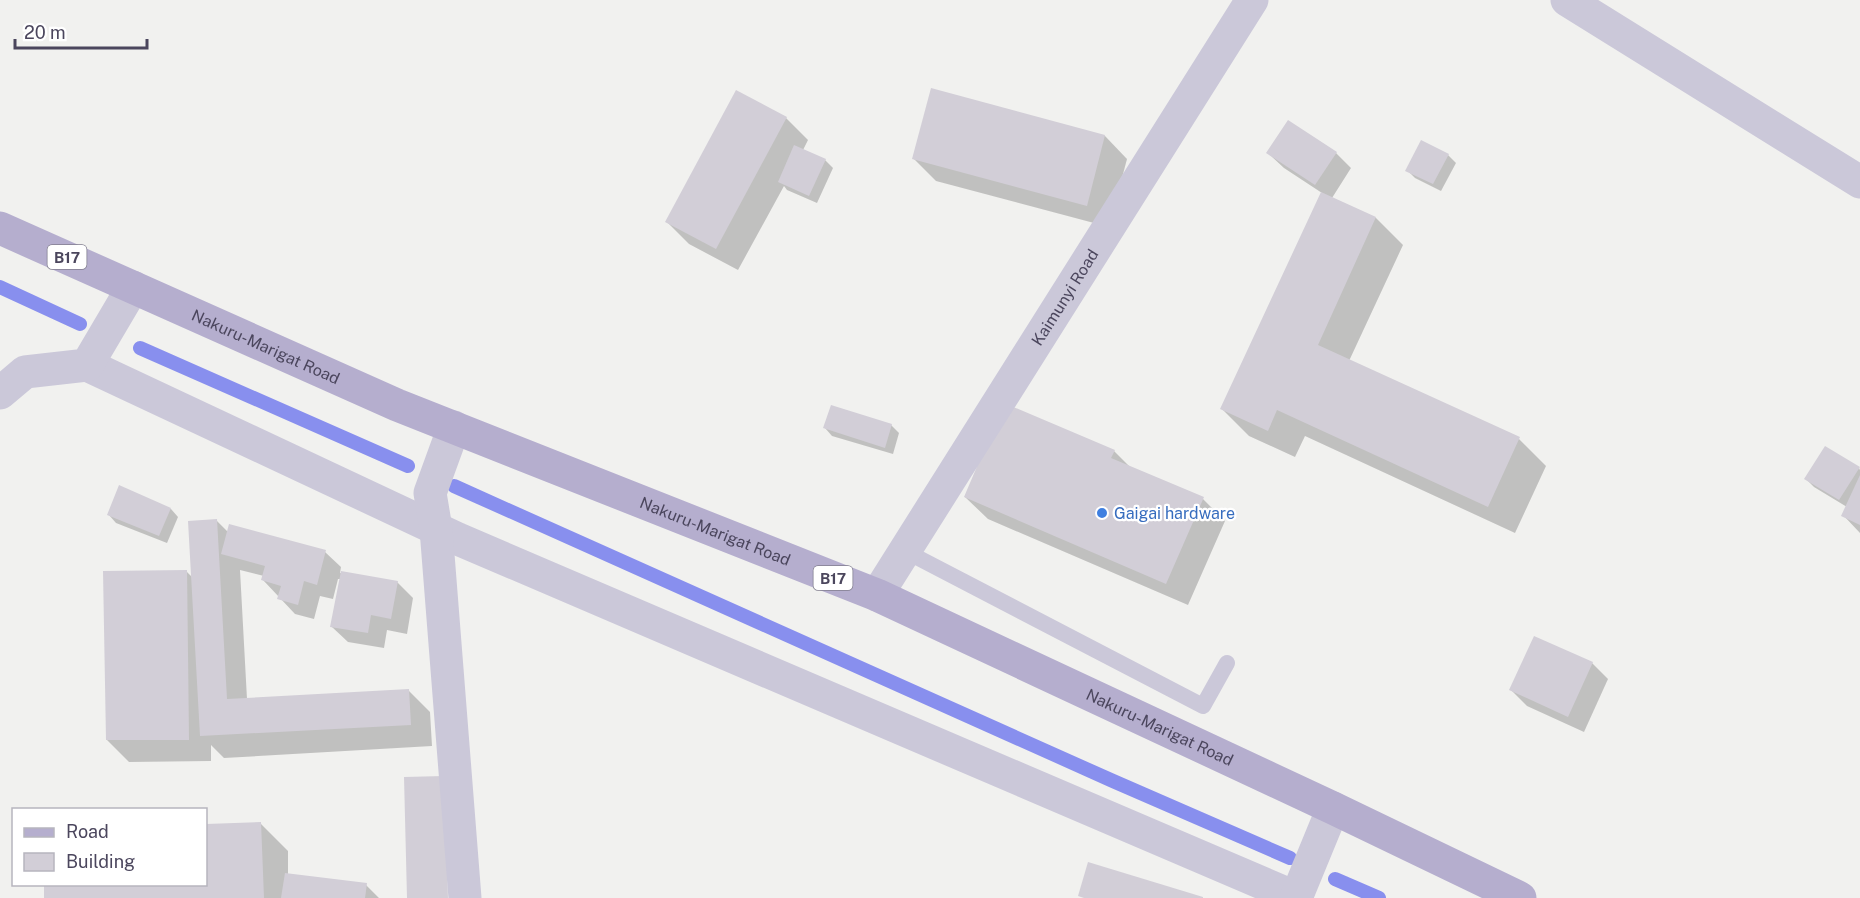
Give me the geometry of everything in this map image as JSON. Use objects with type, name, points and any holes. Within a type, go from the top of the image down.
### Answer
[{"type":"main road","name":"Nakuru-Marigat Road","points":[[0,228],[397,405],[877,595],[1520,898]]},
{"type":"street","name":"Kaimunyi Road","points":[[877,595],[1252,0]]},
{"type":"street","points":[[1567,0],[1860,183]]},
{"type":"street","points":[[87,365],[134,287]]},
{"type":"street","points":[[0,393],[13,365],[87,365],[436,529],[1297,898],[1333,808]]},
{"type":"street","points":[[454,427],[430,493],[436,529],[465,898]]},
{"type":"lane","points":[[905,551],[1203,706],[1227,663]]},
{"type":"building","points":[[931,88],[1105,135],[1087,206],[912,159]]},
{"type":"building","points":[[736,90],[787,117],[716,249],[665,222]]},
{"type":"building","points":[[1288,120],[1337,152],[1315,185],[1266,153]]},
{"type":"building","points":[[1421,140],[1449,154],[1433,184],[1405,171]]},
{"type":"building","points":[[794,145],[826,159],[809,196],[778,182]]},
{"type":"building","points":[[1321,192],[1376,217],[1318,345],[1520,437],[1488,507],[1277,410],[1268,431],[1220,409]]},
{"type":"building","points":[[1004,403],[1115,450],[1111,458],[1204,497],[1166,584],[964,497]]},
{"type":"building","points":[[831,405],[892,424],[885,448],[823,428]]},
{"type":"building","points":[[1825,446],[1860,467],[1839,500],[1804,479]]},
{"type":"building","points":[[1860,475],[1860,525],[1841,516]]},
{"type":"building","points":[[119,485],[171,508],[159,536],[107,515]]},
{"type":"building","points":[[217,519],[227,699],[409,689],[411,725],[200,736],[188,521]]},
{"type":"building","points":[[229,524],[326,550],[317,585],[304,581],[298,605],[277,599],[281,586],[261,580],[265,566],[221,554]]},
{"type":"building","points":[[187,570],[189,740],[106,740],[103,571]]},
{"type":"building","points":[[341,571],[398,581],[391,619],[371,615],[368,633],[330,627]]},
{"type":"building","points":[[1534,636],[1593,662],[1568,717],[1509,690]]},
{"type":"building","points":[[444,776],[448,898],[407,898],[404,777]]},
{"type":"building","points":[[261,822],[264,898],[44,898],[44,886],[207,886],[207,824]]},
{"type":"building","points":[[1088,862],[1203,898],[1084,898],[1078,896]]},
{"type":"building","points":[[285,873],[367,883],[365,898],[281,898]]},
{"type":"waterway","points":[[0,287],[80,324]]},
{"type":"waterway","points":[[140,348],[408,466]]},
{"type":"waterway","points":[[454,486],[1290,858]]},
{"type":"waterway","points":[[1335,879],[1379,898]]},
{"type":"place","name":"Gaigai hardware","points":[[1102,513]]}]
